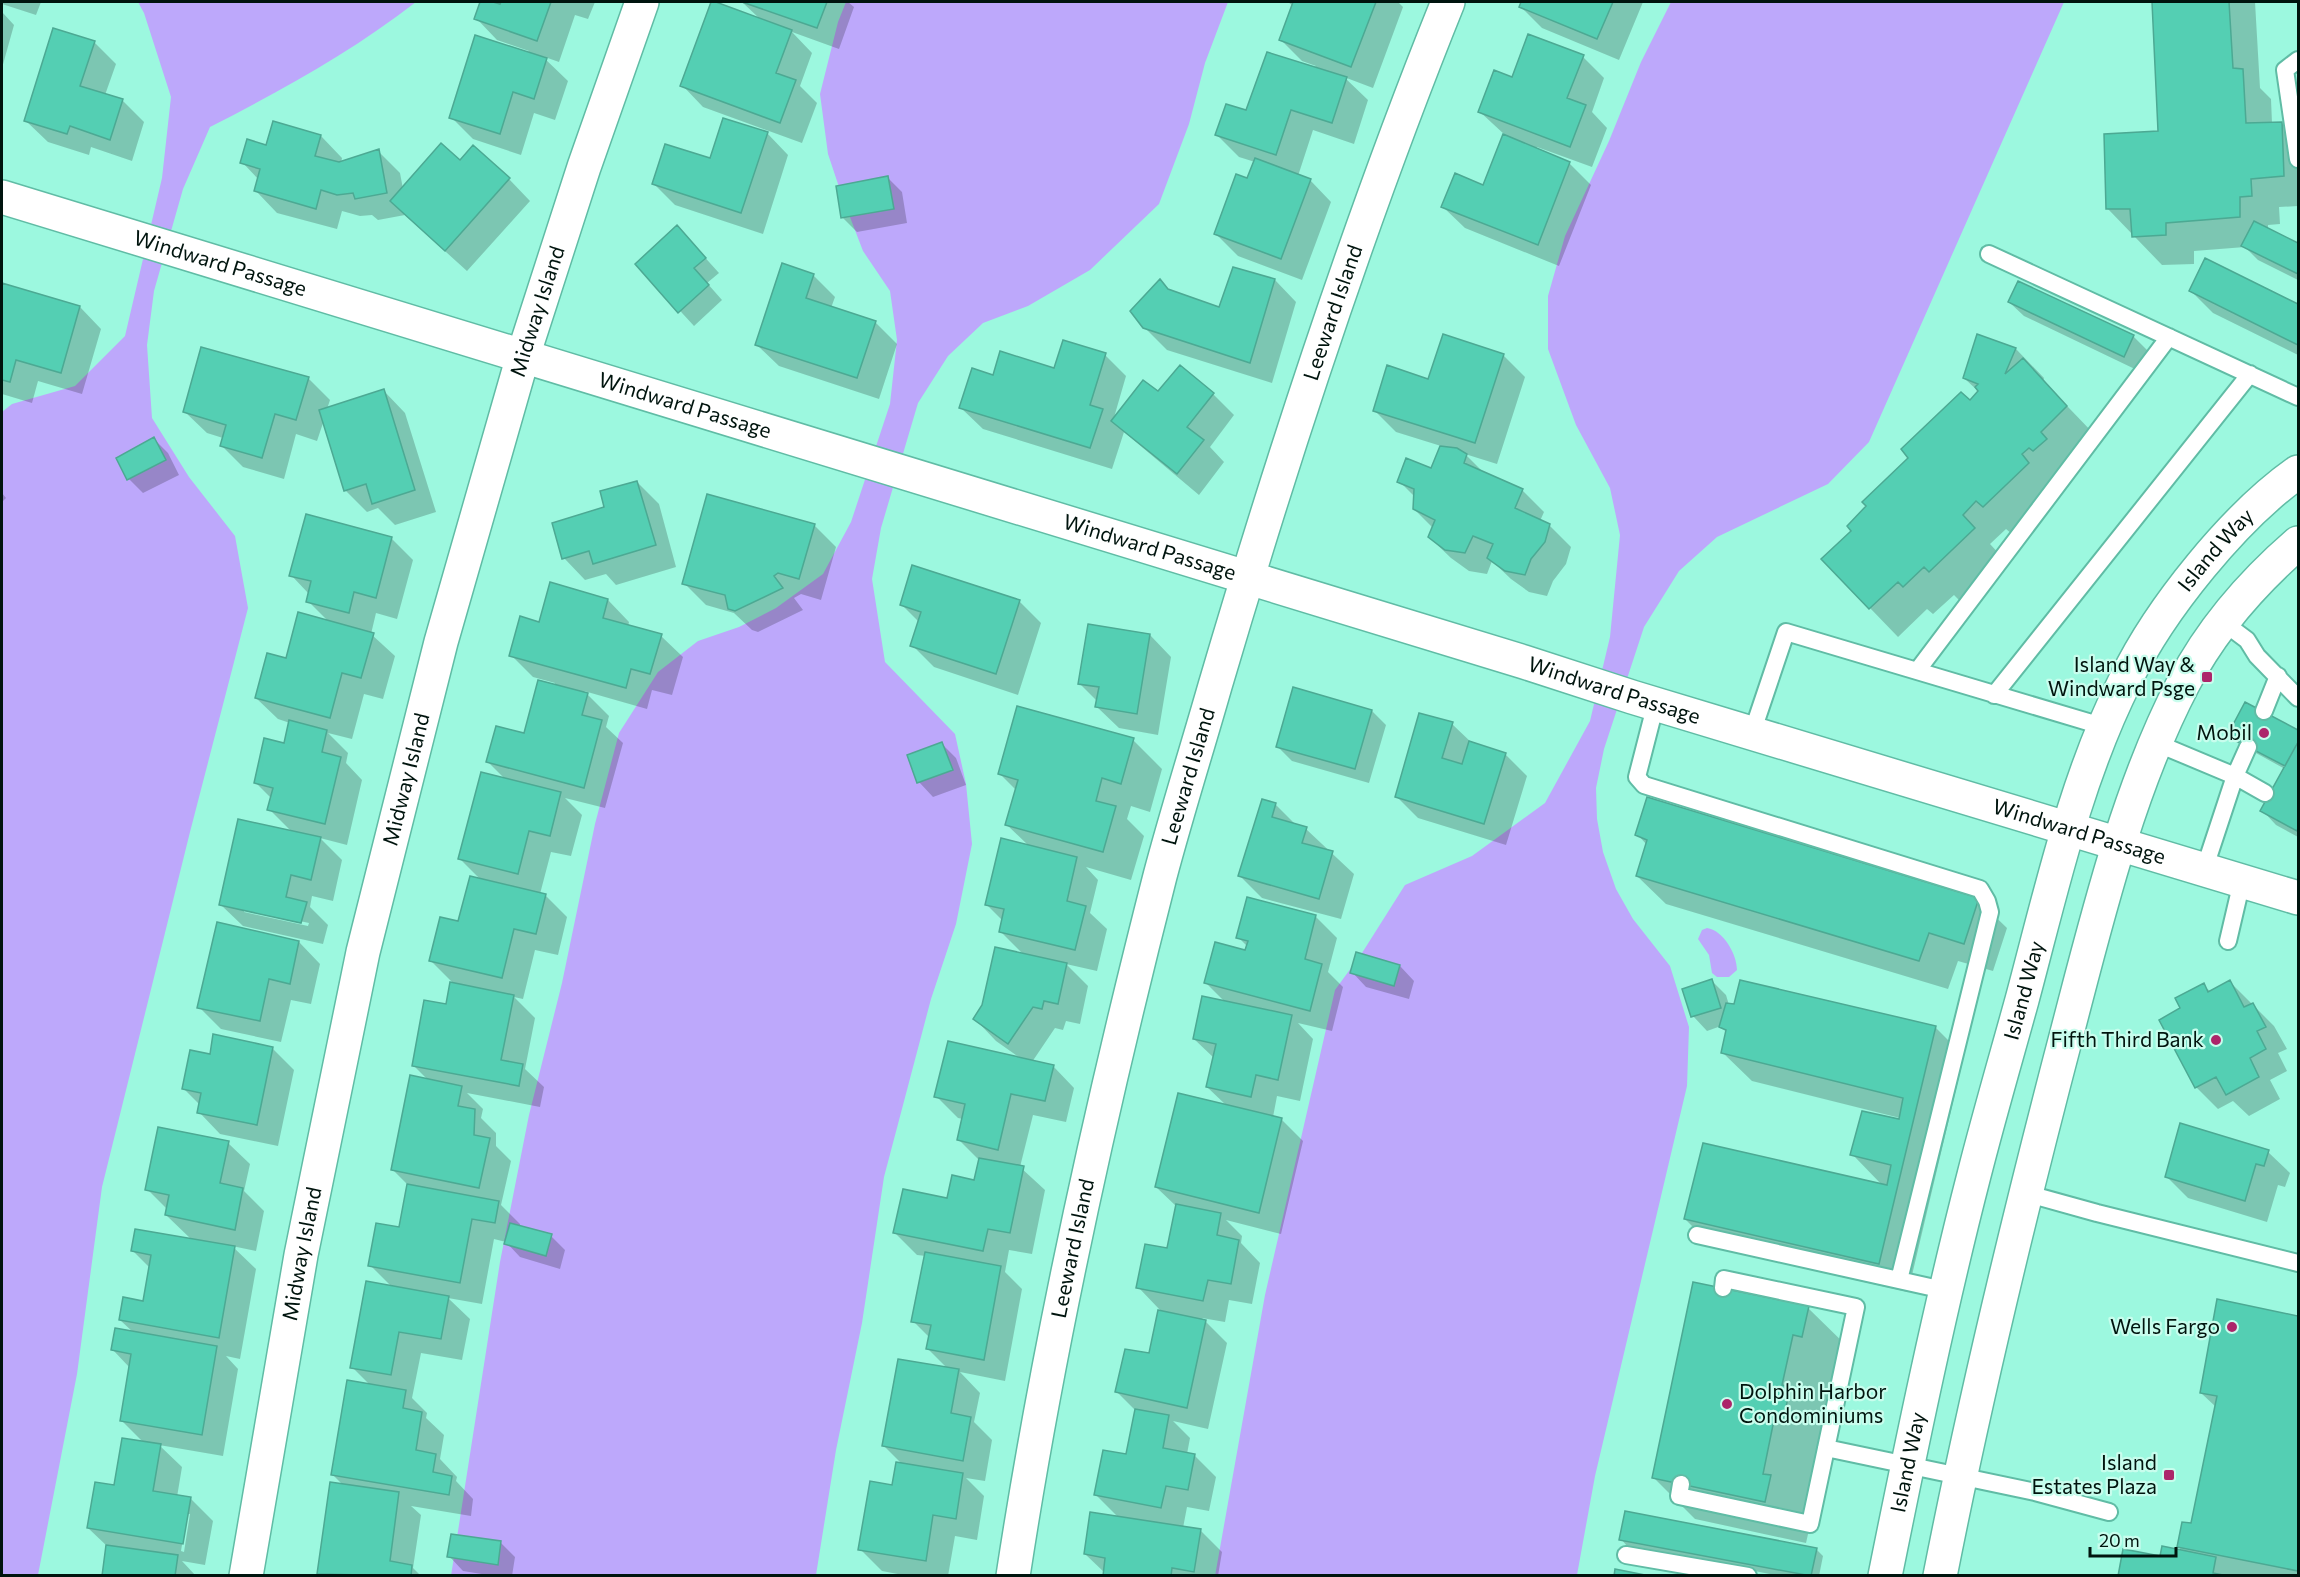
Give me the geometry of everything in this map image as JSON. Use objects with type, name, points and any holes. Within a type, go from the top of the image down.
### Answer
[{"type":"street","name":"Midway Island","points":[[246,1575],[301,1255],[363,952],[441,642],[523,356],[584,167],[642,2]]},
{"type":"street","name":"Leeward Island","points":[[1013,1575],[1027,1483],[1088,1174],[1161,873],[1247,578],[1305,394],[1409,98],[1448,2]]},
{"type":"street","name":"Windward Passage","points":[[2,197],[2298,898]]},
{"type":"street","name":"Island Way","points":[[1886,1575],[1908,1465],[1974,1177],[2069,829],[2104,727],[2126,678],[2150,636],[2197,571],[2243,520],[2298,472]]},
{"type":"street","points":[[1940,1575],[1960,1476],[2025,1193],[2120,845],[2156,743],[2184,683],[2223,622],[2272,565],[2298,543]]},
{"type":"lane","points":[[2298,60],[2285,70],[2298,158]]},
{"type":"lane","points":[[1989,254],[2298,397]]},
{"type":"lane","points":[[1917,671],[2169,337]]},
{"type":"lane","points":[[1994,695],[2250,374]]},
{"type":"lane","points":[[2223,622],[2247,640],[2257,656],[2298,698]]},
{"type":"lane","points":[[1752,733],[1786,632],[2104,727]]},
{"type":"lane","points":[[2264,711],[2278,676]]},
{"type":"lane","points":[[1644,700],[1637,777],[1644,785],[1980,889],[1987,901],[1990,912],[1899,1280]]},
{"type":"lane","points":[[2156,743],[2235,776],[2265,793]]},
{"type":"lane","points":[[2204,870],[2235,776],[2248,747]]},
{"type":"lane","points":[[2228,941],[2242,881]]},
{"type":"lane","points":[[2025,1193],[2298,1263]]},
{"type":"lane","points":[[1697,1235],[1948,1291]]},
{"type":"lane","points":[[1681,1484],[1679,1496],[1810,1524],[1856,1307],[1724,1280],[1723,1288]]},
{"type":"lane","points":[[1826,1448],[2035,1491],[2109,1512]]},
{"type":"lane","points":[[1626,1555],[1748,1575]]},
{"type":"shaded area","points":[[138,2],[416,2],[367,37],[316,69],[210,127],[183,189],[154,291],[147,345],[152,418],[189,477],[235,536],[248,608],[102,1187],[77,1374],[38,1575],[2,1576],[2,412],[12,404],[75,386],[125,336],[162,178],[171,97],[144,13]]},
{"type":"shaded area","points":[[846,2],[1228,2],[1205,63],[1189,124],[1159,204],[1090,270],[1028,306],[983,323],[948,356],[918,403],[881,528],[872,579],[885,662],[955,734],[966,784],[972,844],[956,924],[931,999],[884,1177],[862,1323],[836,1450],[816,1575],[451,1576],[500,1262],[529,1115],[562,983],[595,824],[619,733],[658,672],[698,641],[739,627],[776,608],[823,574],[851,522],[890,404],[897,340],[890,291],[863,251],[843,199],[828,154],[820,94],[838,22]]},
{"type":"shaded area","points":[[1671,2],[2064,2],[1869,442],[1828,484],[1717,537],[1679,571],[1644,627],[1604,749],[1596,788],[1597,819],[1603,852],[1616,889],[1633,919],[1670,966],[1689,1027],[1687,1086],[1595,1476],[1577,1575],[1215,1576],[1265,1295],[1335,990],[1362,953],[1405,885],[1472,856],[1545,803],[1590,721],[1610,637],[1620,535],[1610,488],[1576,425],[1548,349],[1548,296],[1565,236],[1609,141],[1641,62]]},
{"type":"shaded area","points":[[1707,928],[1724,938],[1732,950],[1737,970],[1729,977],[1717,977],[1712,973],[1709,955],[1698,939],[1702,930]]},
{"type":"building","points":[[480,2],[500,4],[501,2],[551,2],[537,41],[474,19]]},
{"type":"building","points":[[711,2],[792,30],[776,73],[796,80],[780,123],[680,86]]},
{"type":"building","points":[[742,2],[827,2],[817,28]]},
{"type":"building","points":[[1293,2],[1376,2],[1351,67],[1279,40]]},
{"type":"building","points":[[1521,2],[1613,2],[1597,39],[1519,7]]},
{"type":"building","points":[[2152,2],[2229,2],[2233,68],[2243,69],[2246,123],[2282,122],[2284,176],[2251,179],[2252,196],[2240,197],[2240,217],[2166,223],[2166,235],[2132,237],[2130,209],[2106,209],[2104,134],[2158,131]]},
{"type":"building","points":[[53,28],[95,41],[80,86],[123,99],[110,140],[70,126],[67,134],[24,121]]},
{"type":"building","points":[[1528,34],[1584,55],[1567,98],[1586,105],[1570,147],[1478,112],[1494,70],[1512,77]]},
{"type":"building","points":[[475,35],[547,58],[534,99],[513,92],[500,134],[449,118]]},
{"type":"building","points":[[1267,52],[1347,77],[1332,123],[1291,110],[1276,155],[1215,135],[1226,104],[1246,110]]},
{"type":"building","points":[[723,118],[768,132],[741,213],[652,184],[665,144],[710,158]]},
{"type":"building","points":[[273,121],[321,135],[315,156],[339,162],[379,149],[387,193],[355,199],[353,193],[337,195],[321,190],[316,209],[254,191],[260,169],[240,163],[247,139],[266,145]]},
{"type":"building","points":[[1503,134],[1570,162],[1538,245],[1441,207],[1455,173],[1483,185]]},
{"type":"building","points":[[441,143],[460,160],[473,145],[510,178],[445,251],[390,201]]},
{"type":"building","points":[[1255,158],[1311,179],[1281,259],[1214,234],[1236,174],[1247,178]]},
{"type":"building","points":[[888,176],[894,209],[841,218],[836,186]]},
{"type":"building","points":[[2254,221],[2298,243],[2298,274],[2241,246]]},
{"type":"building","points":[[677,225],[706,258],[694,268],[709,285],[678,313],[635,264]]},
{"type":"building","points":[[2205,258],[2298,304],[2298,345],[2189,291]]},
{"type":"building","points":[[782,263],[814,274],[806,298],[876,321],[857,378],[755,345]]},
{"type":"building","points":[[1233,267],[1275,279],[1250,363],[1143,328],[1130,311],[1160,279],[1168,289],[1219,307]]},
{"type":"building","points":[[2018,281],[2134,335],[2124,357],[2008,302]]},
{"type":"building","points":[[2,283],[80,306],[61,373],[16,360],[10,382],[2,380]]},
{"type":"building","points":[[1443,334],[1504,354],[1475,443],[1373,411],[1387,365],[1428,379]]},
{"type":"building","points":[[1977,334],[2016,348],[2005,374],[2023,358],[2067,406],[2041,432],[2047,439],[2033,451],[2029,448],[2022,454],[2029,463],[1983,507],[1976,501],[1963,515],[1975,528],[1929,572],[1924,567],[1903,587],[1898,582],[1869,609],[1821,559],[1851,531],[1847,526],[1866,506],[1862,502],[1908,458],[1901,449],[1961,392],[1970,400],[1978,391],[1975,387],[1978,384],[1963,378]]},
{"type":"building","points":[[1063,340],[1106,353],[1090,405],[1103,409],[1090,448],[959,408],[972,368],[993,375],[1000,351],[1054,368]]},
{"type":"building","points":[[201,347],[309,377],[296,420],[275,414],[262,458],[220,446],[226,425],[183,412]]},
{"type":"building","points":[[1180,365],[1214,393],[1187,427],[1204,440],[1177,474],[1111,421],[1143,380],[1158,391]]},
{"type":"building","points":[[384,389],[415,490],[372,504],[366,484],[344,491],[319,410]]},
{"type":"building","points":[[154,437],[166,460],[127,480],[116,458]]},
{"type":"building","points":[[1440,446],[1457,448],[1467,454],[1464,463],[1523,489],[1515,508],[1550,524],[1545,542],[1531,559],[1525,575],[1505,571],[1487,558],[1493,544],[1473,536],[1465,553],[1445,550],[1428,537],[1435,520],[1413,509],[1414,489],[1397,482],[1406,458],[1431,468]]},
{"type":"building","points":[[637,481],[656,545],[593,564],[589,551],[562,559],[552,523],[604,507],[600,491]]},
{"type":"building","points":[[707,494],[815,524],[799,579],[778,573],[774,576],[783,588],[735,611],[728,609],[725,595],[682,584]]},
{"type":"building","points":[[306,514],[392,537],[376,598],[354,592],[349,613],[306,602],[311,581],[289,576]]},
{"type":"building","points":[[912,565],[1020,600],[996,674],[910,646],[921,612],[900,605]]},
{"type":"building","points":[[550,582],[608,599],[603,618],[662,634],[650,674],[631,669],[626,688],[509,656],[520,616],[539,622]]},
{"type":"building","points":[[298,612],[374,633],[361,678],[342,673],[330,718],[255,698],[267,653],[286,658]]},
{"type":"building","points":[[1088,624],[1150,634],[1137,714],[1095,707],[1099,687],[1078,684]]},
{"type":"building","points":[[538,680],[588,693],[582,715],[602,720],[584,788],[486,762],[496,726],[524,733]]},
{"type":"building","points":[[1293,687],[1372,710],[1355,769],[1276,747]]},
{"type":"building","name":"Mobil","points":[[2245,702],[2298,730],[2298,742],[2285,766],[2227,736]]},
{"type":"building","points":[[1017,706],[1134,738],[1121,784],[1102,778],[1096,801],[1116,806],[1103,852],[1005,825],[1018,780],[998,774]]},
{"type":"building","points":[[1419,713],[1453,722],[1442,758],[1462,764],[1469,741],[1506,753],[1484,824],[1395,797]]},
{"type":"building","points":[[289,720],[327,730],[322,752],[341,757],[325,824],[267,810],[273,788],[254,783],[264,738],[284,743]]},
{"type":"building","points":[[942,742],[953,770],[917,783],[907,755]]},
{"type":"building","points":[[2298,742],[2298,828],[2297,831],[2260,811]]},
{"type":"building","points":[[481,772],[561,792],[550,836],[529,831],[518,874],[458,859]]},
{"type":"building","points":[[1647,797],[1979,898],[1964,944],[1929,933],[1919,961],[1636,876],[1647,840],[1635,835]]},
{"type":"building","points":[[1262,799],[1276,803],[1272,817],[1307,827],[1302,843],[1333,851],[1319,899],[1238,876]]},
{"type":"building","points":[[238,819],[321,837],[311,880],[291,875],[286,897],[307,902],[301,923],[219,905]]},
{"type":"building","points":[[1001,838],[1077,857],[1067,901],[1086,906],[1075,950],[999,932],[1004,909],[985,905]]},
{"type":"building","points":[[470,876],[546,894],[536,934],[514,929],[502,978],[429,961],[440,917],[458,921]]},
{"type":"building","points":[[1247,897],[1316,915],[1305,959],[1322,964],[1310,1011],[1204,983],[1215,942],[1245,950],[1248,941],[1236,938]]},
{"type":"building","points":[[217,922],[299,941],[290,984],[269,979],[260,1021],[197,1008]]},
{"type":"building","points":[[995,947],[1067,963],[1058,1004],[1044,1001],[1042,1009],[1033,1007],[1008,1044],[973,1019],[982,1005]]},
{"type":"building","points":[[1356,952],[1400,965],[1394,986],[1350,973]]},
{"type":"building","points":[[1712,979],[1721,1008],[1691,1017],[1682,989]]},
{"type":"building","points":[[1740,980],[1936,1026],[1879,1264],[1684,1219],[1703,1143],[1887,1185],[1891,1165],[1850,1155],[1862,1111],[1899,1119],[1903,1098],[1721,1053],[1726,1030],[1719,1027],[1726,1003],[1734,1004]]},
{"type":"building","name":"Fifth Third Bank","points":[[2230,980],[2244,1007],[2253,1003],[2266,1027],[2257,1031],[2266,1049],[2250,1058],[2259,1077],[2226,1095],[2216,1077],[2195,1088],[2159,1020],[2180,1008],[2175,998],[2204,983],[2208,992]]},
{"type":"building","points":[[450,982],[514,995],[501,1060],[523,1064],[519,1086],[412,1066],[424,1000],[446,1004]]},
{"type":"building","points":[[1202,996],[1292,1015],[1278,1080],[1256,1075],[1251,1097],[1206,1087],[1216,1044],[1193,1039]]},
{"type":"building","points":[[213,1034],[273,1047],[257,1125],[197,1113],[201,1093],[182,1089],[190,1050],[210,1054]]},
{"type":"building","points":[[948,1041],[1054,1065],[1045,1101],[1011,1094],[998,1150],[957,1140],[965,1104],[934,1097]]},
{"type":"building","points":[[410,1075],[462,1086],[458,1106],[475,1109],[474,1135],[490,1138],[479,1188],[391,1170]]},
{"type":"building","points":[[1178,1093],[1282,1118],[1259,1213],[1155,1187]]},
{"type":"building","points":[[2180,1123],[2269,1150],[2264,1166],[2256,1164],[2245,1201],[2165,1177]]},
{"type":"building","points":[[158,1127],[229,1141],[220,1183],[243,1188],[235,1230],[165,1215],[169,1195],[145,1190]]},
{"type":"building","points":[[979,1158],[1024,1166],[1010,1233],[988,1229],[983,1251],[893,1233],[903,1189],[947,1198],[952,1175],[974,1180]]},
{"type":"building","points":[[407,1184],[499,1201],[495,1223],[472,1219],[460,1283],[368,1266],[376,1223],[399,1227]]},
{"type":"building","points":[[1176,1204],[1221,1213],[1217,1235],[1239,1240],[1231,1284],[1208,1280],[1203,1301],[1136,1288],[1145,1244],[1167,1248]]},
{"type":"building","points":[[510,1223],[552,1234],[546,1256],[504,1244]]},
{"type":"building","points":[[135,1229],[235,1246],[219,1338],[119,1320],[123,1297],[143,1301],[151,1255],[131,1251]]},
{"type":"building","points":[[925,1252],[1001,1266],[984,1360],[926,1349],[931,1325],[911,1322]]},
{"type":"building","points":[[366,1281],[449,1296],[441,1339],[399,1332],[391,1375],[350,1368]]},
{"type":"building","name":"Dolphin Harbor Condominiums","points":[[1693,1282],[1809,1306],[1802,1337],[1793,1335],[1782,1385],[1790,1387],[1783,1422],[1774,1420],[1763,1474],[1771,1475],[1765,1502],[1652,1478]]},
{"type":"building","points":[[2217,1299],[2298,1316],[2298,1571],[2177,1547],[2182,1522],[2191,1523],[2217,1396],[2200,1393]]},
{"type":"building","points":[[1158,1310],[1206,1320],[1187,1408],[1115,1392],[1125,1349],[1149,1353]]},
{"type":"building","points":[[115,1328],[217,1346],[202,1435],[120,1421],[131,1354],[111,1350]]},
{"type":"building","points":[[898,1359],[959,1369],[951,1413],[971,1417],[963,1461],[882,1446]]},
{"type":"building","points":[[347,1380],[406,1390],[403,1408],[422,1412],[416,1450],[436,1454],[433,1472],[452,1476],[449,1495],[331,1475]]},
{"type":"building","points":[[1135,1409],[1169,1415],[1163,1448],[1195,1454],[1188,1490],[1166,1486],[1161,1508],[1094,1495],[1103,1450],[1126,1454]]},
{"type":"building","points":[[122,1438],[161,1444],[153,1491],[191,1497],[183,1544],[87,1528],[95,1482],[114,1485]]},
{"type":"building","points":[[896,1462],[963,1473],[956,1519],[933,1515],[926,1561],[858,1550],[870,1481],[892,1485]]},
{"type":"building","points":[[330,1482],[399,1492],[390,1561],[412,1565],[411,1576],[317,1574]]},
{"type":"building","points":[[1625,1511],[1817,1548],[1811,1576],[1619,1540]]},
{"type":"building","points":[[1090,1512],[1201,1529],[1194,1572],[1172,1568],[1171,1576],[1103,1576],[1105,1558],[1084,1554]]},
{"type":"building","points":[[451,1534],[501,1541],[498,1565],[447,1557]]},
{"type":"building","points":[[106,1545],[178,1555],[175,1576],[102,1576]]},
{"type":"building","points":[[2162,1546],[2216,1557],[2213,1573],[2228,1576],[2118,1576],[2123,1549],[2160,1556]]},
{"type":"building","points":[[1615,1569],[1650,1576],[1614,1576]]},
{"type":"place","name":"Island Way & Windward Psge","points":[[2207,677]]},
{"type":"place","name":"Mobil","points":[[2264,733]]},
{"type":"place","name":"Fifth Third Bank","points":[[2216,1040]]},
{"type":"place","name":"Wells Fargo","points":[[2232,1327]]},
{"type":"place","name":"Dolphin Harbor Condominiums","points":[[1727,1404]]},
{"type":"place","name":"Island Estates Plaza","points":[[2169,1475]]}]
